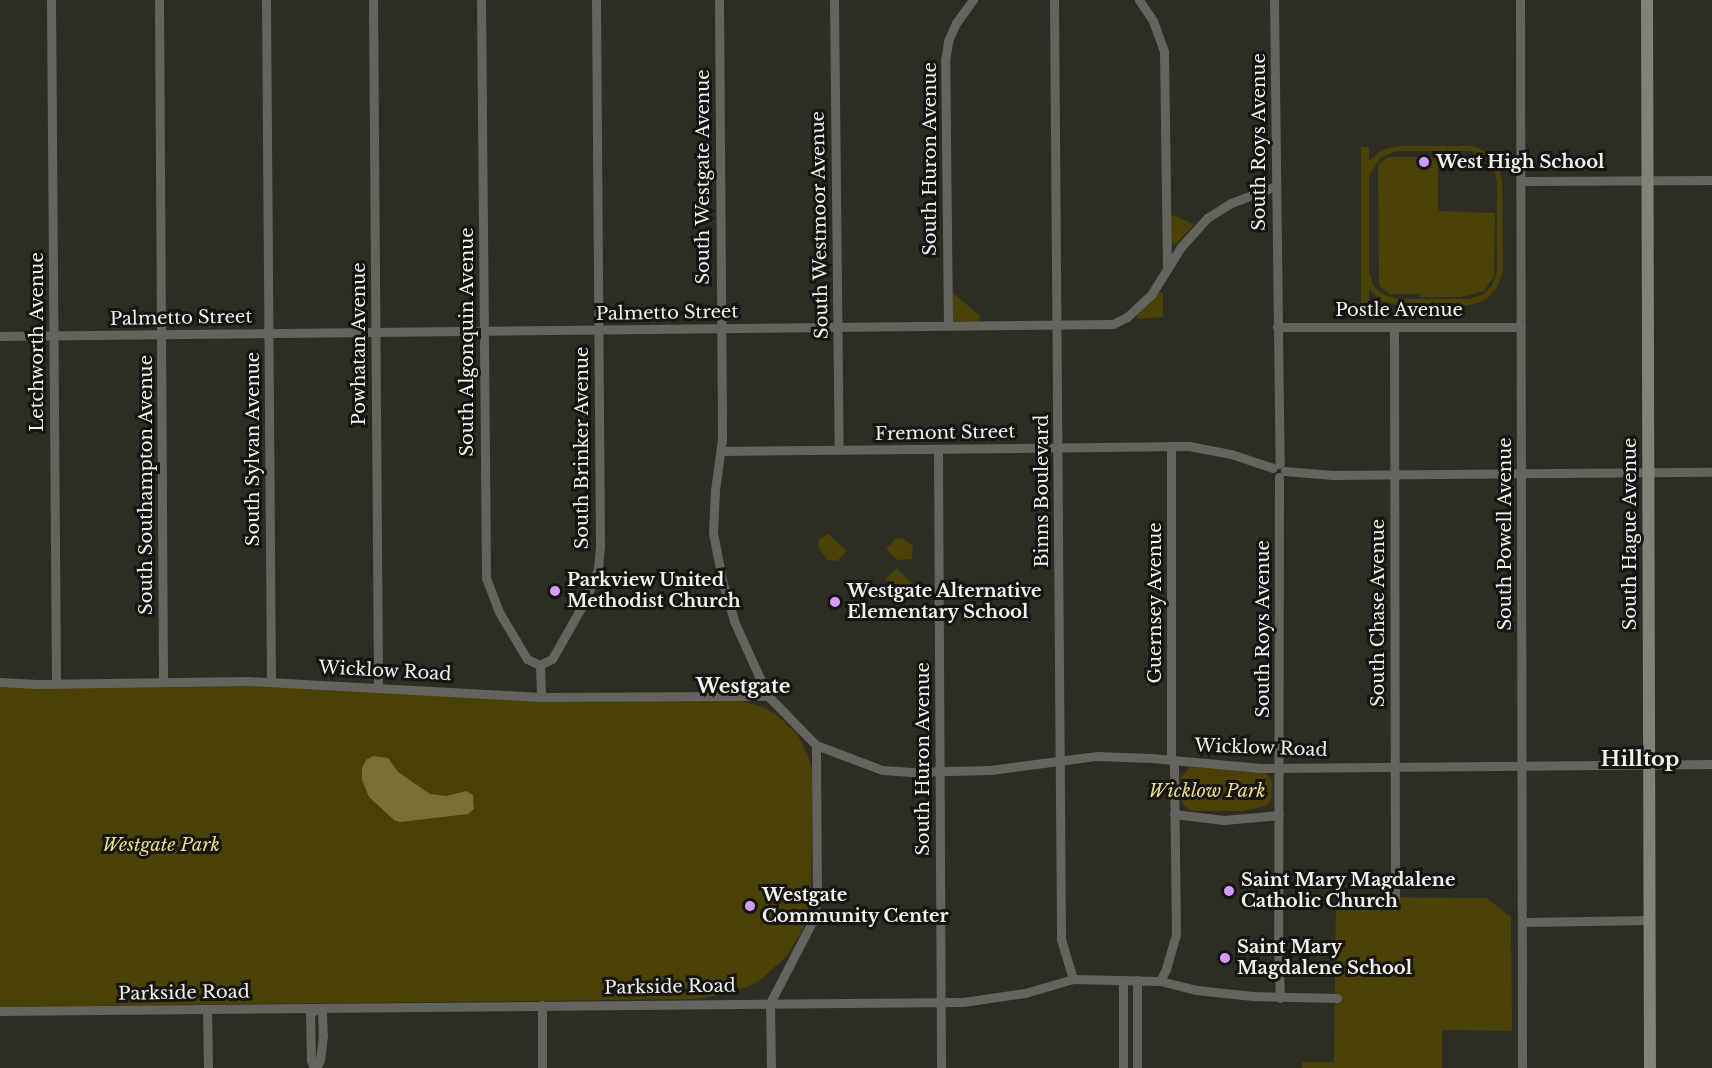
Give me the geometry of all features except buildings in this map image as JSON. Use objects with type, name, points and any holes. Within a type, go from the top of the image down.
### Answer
[{"type":"main road","name":"South Hague Avenue","points":[[1647,0],[1650,1068]]},
{"type":"street","name":"Letchworth Avenue","points":[[51,0],[56,684]]},
{"type":"street","name":"South Southampton Avenue","points":[[159,0],[163,681]]},
{"type":"street","name":"South Sylvan Avenue","points":[[266,0],[271,682]]},
{"type":"street","name":"Powhatan Avenue","points":[[373,0],[378,688]]},
{"type":"street","name":"South Algonquin Avenue","points":[[481,0],[486,578],[499,612],[527,659],[540,665]]},
{"type":"street","name":"South Brinker Avenue","points":[[540,665],[548,663],[557,650],[592,588],[598,569],[596,0]]},
{"type":"street","name":"South Westgate Avenue","points":[[719,0],[722,451],[712,518],[715,550],[734,621],[768,696],[816,745]]},
{"type":"street","name":"South Westmoor Avenue","points":[[834,0],[839,450]]},
{"type":"street","name":"South Huron Avenue","points":[[948,326],[945,61],[948,41],[956,23],[973,0]]},
{"type":"street","name":"Binns Boulevard","points":[[1054,0],[1061,939],[1073,980]]},
{"type":"street","points":[[1139,0],[1153,21],[1164,51],[1167,269]]},
{"type":"street","name":"South Roys Avenue","points":[[1275,0],[1280,998]]},
{"type":"street","name":"South Powell Avenue","points":[[1520,0],[1522,1068]]},
{"type":"street","points":[[1521,181],[1712,180]]},
{"type":"street","name":"Palmetto Street","points":[[0,336],[1113,324],[1127,316],[1151,295],[1181,247],[1207,218],[1231,203],[1276,186]]},
{"type":"street","name":"Postle Avenue","points":[[1277,327],[1521,327]]},
{"type":"street","name":"South Chase Avenue","points":[[1394,327],[1395,898]]},
{"type":"street","name":"Fremont Street","points":[[722,451],[1171,446],[1222,452],[1279,470],[1305,474],[1712,472]]},
{"type":"street","name":"Guernsey Avenue","points":[[1160,981],[1166,969],[1176,934],[1171,446]]},
{"type":"street","name":"South Huron Avenue","points":[[938,449],[941,1068]]},
{"type":"street","points":[[540,665],[541,697]]},
{"type":"street","name":"Wicklow Road","points":[[0,682],[56,684],[163,681],[271,682],[541,697],[768,696]]},
{"type":"street","points":[[771,1068],[770,1003],[812,922],[817,899],[816,745]]},
{"type":"street","name":"Wicklow Road","points":[[816,745],[882,770],[940,772],[990,770],[1097,756],[1173,760],[1237,767],[1280,768],[1712,764]]},
{"type":"street","points":[[1174,814],[1224,820],[1279,815]]},
{"type":"street","points":[[1523,922],[1649,920]]},
{"type":"street","name":"Parkside Road","points":[[0,1011],[941,1001],[996,998],[1073,980],[1160,981],[1196,990],[1280,998],[1337,998]]},
{"type":"street","points":[[1123,980],[1123,1068]]},
{"type":"street","points":[[1137,980],[1137,1068]]},
{"type":"street","points":[[542,1005],[542,1068]]},
{"type":"street","points":[[315,1068],[321,1060],[323,1036],[322,1013],[317,1008]]},
{"type":"street","points":[[207,1009],[208,1068]]},
{"type":"green space","points":[[1399,146],[1473,146],[1487,152],[1499,166],[1502,181],[1503,272],[1496,289],[1485,300],[1470,305],[1396,305],[1382,301],[1369,289],[1369,315],[1361,315],[1361,147],[1369,147],[1369,161],[1382,150]],"holes":[[[1396,151],[1472,151],[1484,157],[1493,166],[1497,181],[1497,272],[1492,286],[1482,295],[1469,299],[1397,299],[1382,294],[1373,285],[1369,270],[1369,176],[1380,158]]]},
{"type":"green space","points":[[1388,157],[1438,157],[1438,211],[1495,213],[1494,276],[1484,291],[1461,297],[1420,297],[1420,294],[1390,294],[1379,286],[1378,165]]},
{"type":"green space","points":[[1174,215],[1194,225],[1175,245],[1171,242],[1171,216]]},
{"type":"green space","points":[[1158,291],[1163,294],[1163,317],[1137,319],[1138,314]]},
{"type":"green space","points":[[953,293],[980,316],[979,321],[953,321]]},
{"type":"green space","points":[[828,534],[847,551],[837,561],[827,560],[818,547],[819,539]]},
{"type":"green space","points":[[896,538],[904,539],[913,546],[912,559],[897,560],[886,549]]},
{"type":"green space","points":[[897,568],[912,584],[900,595],[885,579]]},
{"type":"green space","name":"Westgate Park","points":[[248,685],[738,700],[763,707],[776,714],[798,735],[810,761],[813,774],[811,895],[803,929],[787,956],[758,982],[731,993],[695,999],[0,1007],[0,686]]},
{"type":"green space","name":"Wicklow Park","points":[[1190,767],[1265,772],[1272,781],[1271,801],[1266,806],[1243,811],[1192,811],[1184,806],[1180,797],[1181,777]]},
{"type":"green space","points":[[1336,897],[1486,898],[1511,917],[1512,1031],[1442,1030],[1442,1068],[1302,1068],[1302,1062],[1334,1062]]},
{"type":"shaded area","points":[[373,756],[388,758],[398,772],[430,794],[446,796],[466,791],[473,795],[474,809],[468,814],[400,822],[394,820],[369,797],[362,780],[362,768],[366,760]]},
{"type":"place","name":"West High School","points":[[1424,162]]},
{"type":"place","name":"Parkview United Methodist Church","points":[[555,591]]},
{"type":"place","name":"Westgate Alternative Elementary School","points":[[835,602]]},
{"type":"place","name":"Saint Mary Magdalene Catholic Church","points":[[1229,891]]},
{"type":"place","name":"Westgate Community Center","points":[[750,906]]},
{"type":"place","name":"Saint Mary Magdalene School","points":[[1225,958]]},
{"type":"district","name":"Westgate","points":[[743,686]]},
{"type":"district","name":"Hilltop","points":[[1640,759]]}]
